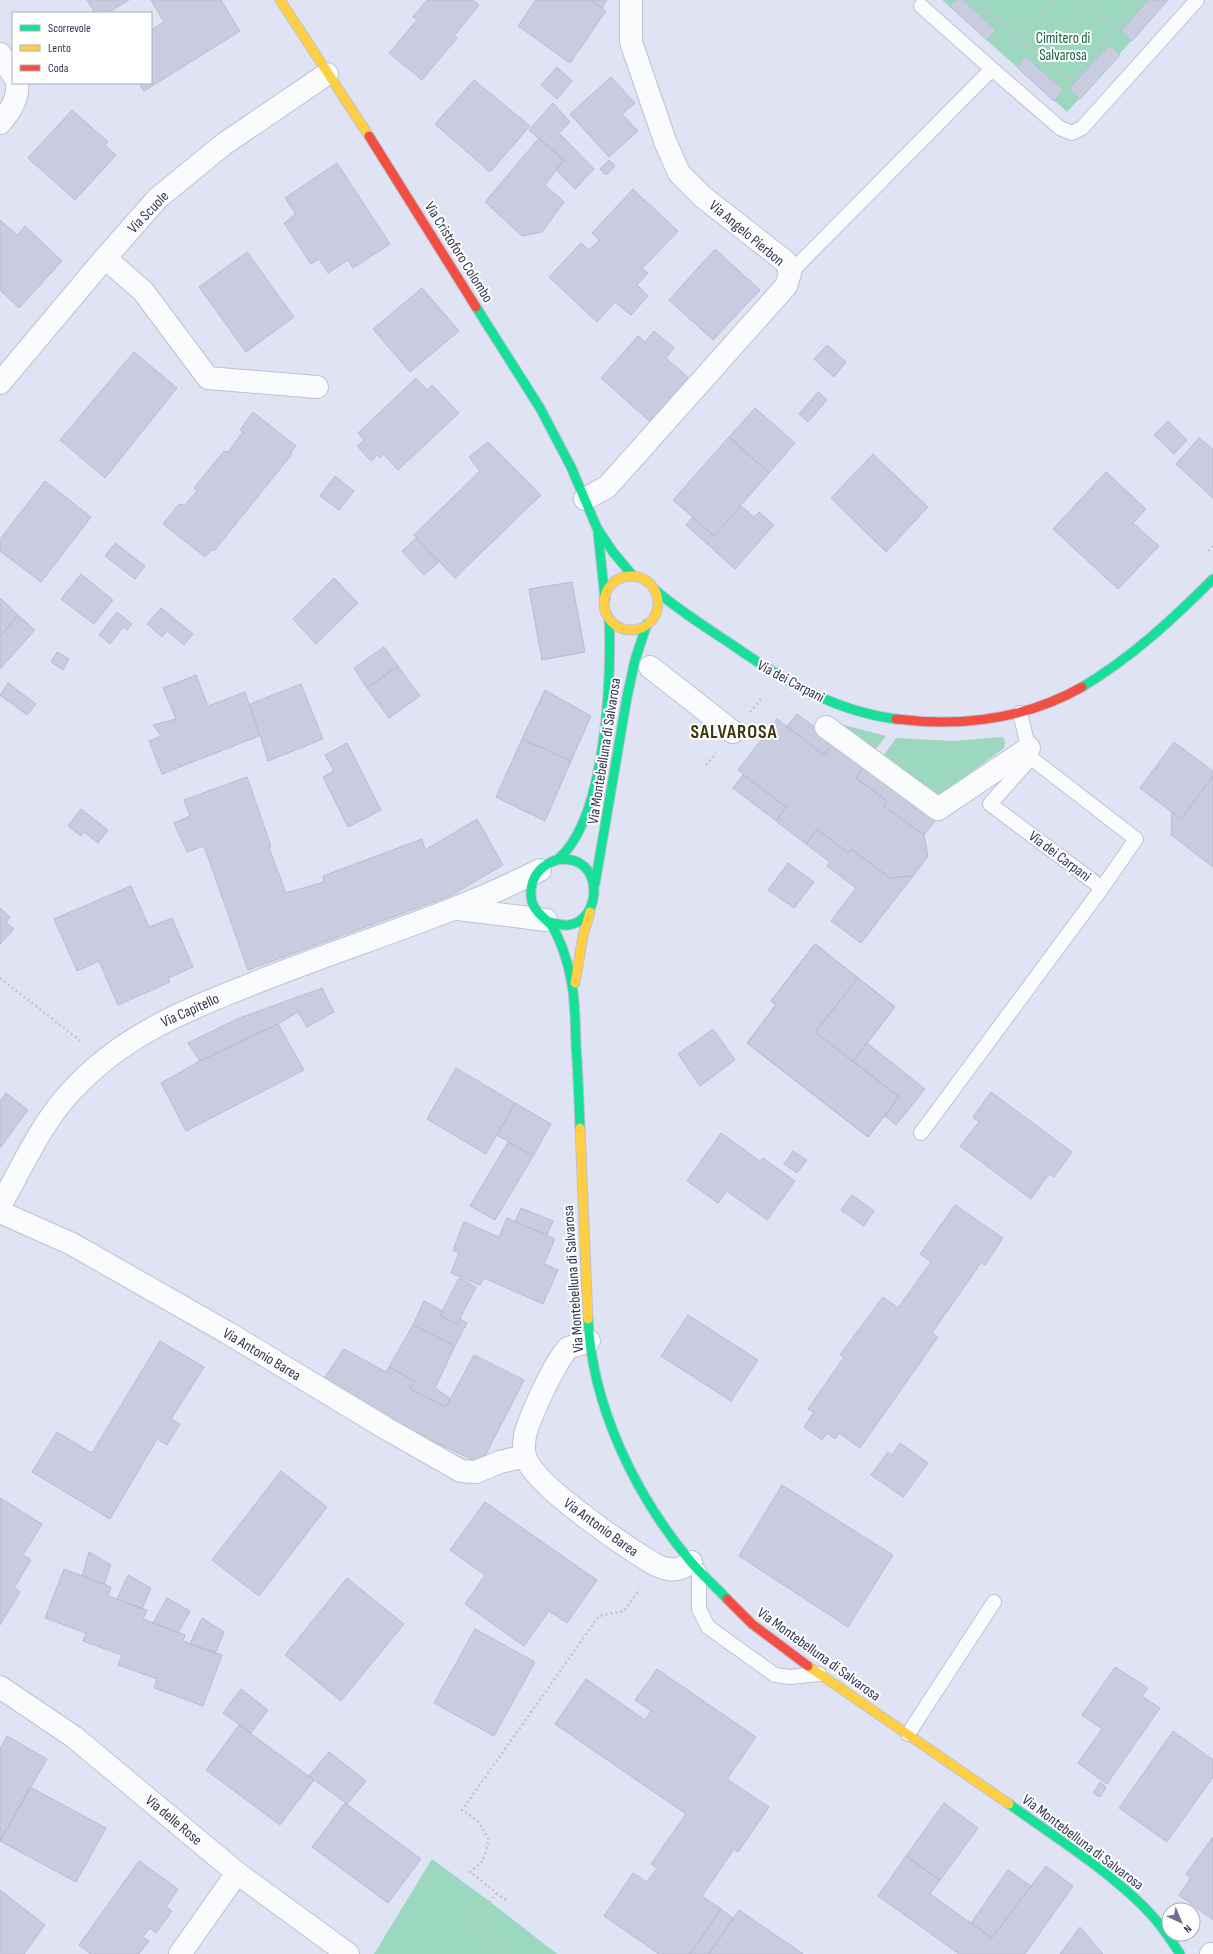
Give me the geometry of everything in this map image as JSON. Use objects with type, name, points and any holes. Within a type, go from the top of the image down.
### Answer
[{"type":"street","name":"Via Cristoforo Colombo","points":[[280,0],[327,74],[362,125],[540,408],[557,437],[597,528],[613,552],[633,576]]},
{"type":"street","name":"Via Angelo Pierbon","points":[[585,499],[607,487],[786,286],[790,273],[786,262],[703,197],[679,173],[665,141],[631,42],[631,0]]},
{"type":"street","points":[[0,54],[12,73]]},
{"type":"street","name":"Via Scuole","points":[[4,373],[158,198],[224,144],[327,74]]},
{"type":"street","points":[[0,123],[13,105],[17,91],[16,84]]},
{"type":"street","points":[[105,258],[143,291],[208,378],[317,387]]},
{"type":"street","name":"Via Cristoforo Colombo","points":[[597,528],[605,599]]},
{"type":"street","points":[[649,622],[658,606],[654,589],[645,580],[633,576],[623,577],[614,582],[608,589],[605,599],[605,609],[609,618],[616,625],[625,629],[639,628],[649,622],[664,620]]},
{"type":"street","name":"Via dei Carpani","points":[[654,589],[677,609],[711,632],[795,686],[823,699],[867,714],[903,721],[948,724],[1020,714],[1063,697],[1110,670],[1152,637],[1213,579]]},
{"type":"street","name":"Via Montebelluna di Salvarosa","points":[[548,865],[568,850],[576,837],[587,811],[597,772],[607,704],[610,648],[609,618]]},
{"type":"street","name":"Via dei Carpani","points":[[680,621],[711,632]]},
{"type":"street","name":"Via Montebelluna di Salvarosa","points":[[595,884],[630,679],[636,655],[649,622]]},
{"type":"street","points":[[650,666],[733,732]]},
{"type":"street","points":[[826,727],[938,809],[1030,753]]},
{"type":"street","points":[[451,909],[486,911],[548,921],[564,926],[574,924],[583,919],[590,912],[594,903],[595,884],[585,868],[576,863],[548,865],[531,887],[530,897],[538,914],[548,921]]},
{"type":"street","name":"Via Capitello","points":[[0,1206],[35,1144],[61,1103],[104,1060],[150,1028],[182,1012],[287,970],[474,901],[548,865]]},
{"type":"street","name":"Via Montebelluna di Salvarosa","points":[[590,912],[583,936],[574,988],[589,1342],[603,1401],[623,1455],[654,1512],[695,1566],[752,1624],[818,1674],[984,1786],[1122,1887],[1157,1921],[1180,1954]]},
{"type":"street","name":"Via Montebelluna di Salvarosa","points":[[548,921],[562,947],[574,988]]},
{"type":"street","name":"Via Antonio Barea","points":[[0,1212],[72,1244],[228,1333],[387,1429],[461,1471],[476,1472],[500,1462],[525,1456],[528,1465],[542,1482],[624,1544],[656,1565],[672,1570],[695,1566]]},
{"type":"street","points":[[525,1456],[524,1442],[528,1426],[562,1356],[568,1348],[589,1342]]},
{"type":"street","name":"Via delle Rose","points":[[0,1687],[74,1737],[237,1873],[348,1954]]},
{"type":"street","points":[[180,1954],[237,1873]]},
{"type":"lane","points":[[921,6],[1060,128],[1072,133],[1082,128],[1197,0]]},
{"type":"lane","points":[[790,273],[992,69]]},
{"type":"lane","points":[[1020,714],[1030,753]]},
{"type":"lane","name":"Via dei Carpani","points":[[1030,753],[1136,839],[1102,888],[990,804],[1030,753]]},
{"type":"lane","points":[[921,1133],[1102,888]]},
{"type":"lane","points":[[695,1566],[699,1609],[708,1627],[775,1676],[790,1677],[818,1674]]},
{"type":"lane","points":[[908,1734],[994,1602]]},
{"type":"path","points":[[975,0],[1021,37],[1070,80],[1141,0]]},
{"type":"path","points":[[992,69],[1053,0]]},
{"type":"path","points":[[1083,0],[1117,28]]},
{"type":"path","points":[[1208,552],[1213,546]]},
{"type":"path","points":[[706,766],[765,694]]},
{"type":"path","points":[[0,978],[104,1060]]},
{"type":"path","points":[[506,1900],[470,1872],[483,1861],[489,1840],[478,1820],[462,1810],[599,1616],[624,1611],[656,1565]]},
{"type":"path","points":[[497,1893],[474,1921],[510,1954]]},
{"type":"green space","name":"Cimitero di Salvarosa","points":[[942,0],[1168,0],[1067,112]]},
{"type":"green space","points":[[836,723],[886,736],[872,754]]},
{"type":"green space","points":[[1003,737],[1005,741],[1004,748],[934,800],[881,759],[896,738],[953,741]]},
{"type":"green space","points":[[432,1859],[489,1901],[557,1954],[374,1954]]},
{"type":"building","points":[[87,0],[129,0],[110,12],[94,12]]},
{"type":"building","points":[[151,0],[221,0],[240,31],[144,91],[140,84],[152,84],[152,29],[164,22]]},
{"type":"building","points":[[427,0],[473,0],[479,5],[454,36],[457,38],[422,80],[389,53],[417,20],[413,17]]},
{"type":"building","points":[[536,0],[591,0],[606,11],[570,63],[518,26]]},
{"type":"building","points":[[591,0],[607,0],[602,8]]},
{"type":"building","points":[[956,0],[963,0],[996,30],[987,40],[950,6]]},
{"type":"building","points":[[1148,0],[1168,0],[1132,41],[1121,31]]},
{"type":"building","points":[[1109,45],[1120,55],[1080,99],[1069,89]]},
{"type":"building","points":[[1026,57],[1063,90],[1054,101],[1017,67]]},
{"type":"building","points":[[557,67],[572,81],[557,99],[541,85]]},
{"type":"building","points":[[611,77],[635,103],[622,114],[638,131],[609,157],[570,114]]},
{"type":"building","points":[[474,80],[530,126],[490,172],[435,124]]},
{"type":"building","points":[[553,103],[570,122],[559,133],[594,169],[575,189],[556,170],[564,160],[529,130]]},
{"type":"building","points":[[72,110],[108,142],[105,145],[116,155],[75,200],[28,158]]},
{"type":"building","points":[[539,138],[564,160],[545,185],[564,202],[542,232],[522,236],[485,202]]},
{"type":"building","points":[[609,160],[615,166],[606,175],[600,169]]},
{"type":"building","points":[[337,163],[390,244],[353,268],[348,260],[328,273],[319,259],[311,264],[284,223],[296,214],[285,198]]},
{"type":"building","points":[[633,189],[678,231],[642,269],[648,273],[637,285],[648,296],[631,315],[615,302],[597,322],[549,277],[581,243],[589,250],[599,240],[592,233]]},
{"type":"building","points":[[0,220],[17,235],[25,226],[62,261],[19,308],[0,290]]},
{"type":"building","points":[[715,249],[760,290],[713,340],[669,300]]},
{"type":"building","points":[[247,252],[294,317],[246,352],[199,287]]},
{"type":"building","points":[[422,288],[459,331],[410,372],[373,329]]},
{"type":"building","points":[[654,331],[674,348],[666,358],[692,381],[654,425],[601,378],[638,336],[645,342]]},
{"type":"building","points":[[827,345],[846,362],[834,377],[814,359]]},
{"type":"building","points":[[134,352],[177,388],[105,478],[60,440]]},
{"type":"building","points":[[416,378],[427,390],[432,385],[459,413],[398,470],[383,454],[380,458],[377,455],[371,461],[357,446],[364,440],[358,433]]},
{"type":"building","points":[[818,392],[827,400],[808,422],[799,414]]},
{"type":"building","points":[[755,408],[795,443],[769,473],[729,437]]},
{"type":"building","points":[[253,412],[296,446],[291,452],[292,454],[214,551],[212,550],[205,557],[163,524],[179,504],[185,505],[197,491],[194,488],[224,451],[228,452],[243,432],[240,430]]},
{"type":"building","points":[[1168,421],[1187,440],[1174,454],[1154,435]]},
{"type":"building","points":[[729,437],[769,473],[714,536],[673,500]]},
{"type":"building","points":[[1199,438],[1213,449],[1213,498],[1176,464]]},
{"type":"building","points":[[488,442],[541,495],[455,578],[414,535],[480,471],[469,457]]},
{"type":"building","points":[[873,454],[928,507],[886,552],[831,498]]},
{"type":"building","points":[[1106,472],[1146,509],[1133,523],[1159,546],[1118,589],[1053,529]]},
{"type":"building","points":[[335,476],[354,491],[339,510],[320,496]]},
{"type":"building","points":[[45,481],[91,517],[41,582],[0,551],[0,539]]},
{"type":"building","points":[[741,506],[754,517],[759,512],[774,525],[735,569],[686,525],[693,517],[714,536]]},
{"type":"building","points":[[416,538],[439,562],[424,575],[402,551]]},
{"type":"building","points":[[115,543],[145,566],[135,579],[105,556]]},
{"type":"building","points":[[81,574],[113,600],[94,624],[61,599]]},
{"type":"building","points":[[334,578],[358,603],[316,644],[293,619]]},
{"type":"building","points":[[572,582],[585,652],[542,660],[529,589]]},
{"type":"building","points":[[0,598],[18,615],[0,637]]},
{"type":"building","points":[[161,608],[193,634],[184,645],[167,631],[162,637],[147,624]]},
{"type":"building","points":[[117,612],[132,624],[127,630],[123,627],[110,644],[99,635]]},
{"type":"building","points":[[18,615],[35,630],[0,669],[0,637]]},
{"type":"building","points":[[384,647],[398,666],[367,688],[354,668]]},
{"type":"building","points":[[57,652],[69,659],[63,670],[51,662]]},
{"type":"building","points":[[398,666],[420,696],[389,718],[367,688]]},
{"type":"building","points":[[196,675],[208,706],[245,692],[259,736],[162,774],[149,741],[161,736],[153,725],[176,719],[163,688]]},
{"type":"building","points":[[8,683],[36,704],[27,715],[0,695]]},
{"type":"building","points":[[301,684],[323,739],[268,761],[250,704]]},
{"type":"building","points":[[545,690],[591,716],[571,761],[522,739]]},
{"type":"building","points":[[797,714],[834,742],[824,755],[787,726]]},
{"type":"building","points":[[777,719],[824,755],[836,740],[867,763],[856,778],[887,801],[884,806],[924,835],[928,856],[913,876],[890,878],[851,849],[848,853],[817,829],[806,844],[776,821],[786,807],[738,770]]},
{"type":"building","points":[[522,739],[571,761],[545,821],[496,797]]},
{"type":"building","points":[[1174,742],[1213,771],[1213,776],[1181,819],[1140,788]]},
{"type":"building","points":[[347,743],[381,810],[348,827],[323,777],[334,771],[325,755]]},
{"type":"building","points":[[867,763],[938,817],[924,835],[884,806],[887,801],[856,778]]},
{"type":"building","points":[[743,775],[786,807],[776,821],[733,788]]},
{"type":"building","points":[[1213,776],[1213,867],[1171,835],[1172,812],[1181,819]]},
{"type":"building","points":[[247,777],[271,846],[269,848],[286,893],[324,882],[323,876],[422,839],[425,850],[477,819],[503,865],[450,896],[248,970],[204,846],[187,852],[174,823],[190,816],[184,800]]},
{"type":"building","points":[[81,809],[108,830],[98,843],[84,832],[81,836],[68,826]]},
{"type":"building","points":[[817,829],[848,853],[851,849],[890,878],[913,876],[861,943],[831,921],[856,888],[827,866],[830,862],[806,844]]},
{"type":"building","points":[[788,863],[814,882],[794,908],[768,890]]},
{"type":"building","points":[[131,886],[149,927],[172,918],[193,967],[168,978],[170,982],[118,1005],[99,961],[77,971],[54,919]]},
{"type":"building","points":[[0,908],[10,917],[6,922],[14,929],[0,944]]},
{"type":"building","points":[[815,944],[858,978],[815,1032],[899,1097],[868,1137],[747,1043],[776,1005],[771,1001]]},
{"type":"building","points":[[815,944],[895,1007],[853,1061],[899,1097],[868,1137],[747,1043],[776,1005],[771,1001]]},
{"type":"building","points":[[858,978],[895,1007],[853,1061],[815,1032]]},
{"type":"building","points":[[322,988],[334,1012],[307,1027],[298,1012],[278,1024],[200,1061],[188,1043],[237,1019]]},
{"type":"building","points":[[278,1024],[304,1070],[186,1131],[161,1083],[200,1061]]},
{"type":"building","points":[[713,1029],[735,1060],[700,1086],[678,1054]]},
{"type":"building","points":[[867,1043],[925,1089],[896,1125],[885,1116],[899,1097],[853,1061]]},
{"type":"building","points":[[456,1068],[515,1103],[486,1154],[427,1119]]},
{"type":"building","points":[[991,1092],[1072,1152],[1054,1177],[1049,1174],[1031,1199],[960,1146],[979,1122],[973,1117]]},
{"type":"building","points":[[6,1093],[28,1110],[0,1148],[0,1101]]},
{"type":"building","points":[[515,1103],[551,1124],[533,1156],[497,1135]]},
{"type":"building","points":[[721,1133],[760,1161],[763,1158],[795,1181],[767,1220],[727,1191],[718,1203],[687,1181]]},
{"type":"building","points":[[508,1142],[533,1156],[495,1220],[470,1206]]},
{"type":"building","points":[[793,1151],[807,1160],[797,1173],[784,1164]]},
{"type":"building","points":[[852,1195],[874,1211],[864,1226],[841,1210]]},
{"type":"building","points":[[955,1205],[1003,1238],[985,1265],[981,1263],[932,1333],[938,1337],[860,1448],[839,1433],[835,1439],[827,1433],[822,1440],[804,1427],[814,1412],[808,1409],[844,1357],[840,1355],[883,1297],[898,1308],[931,1262],[920,1254]]},
{"type":"building","points":[[521,1208],[553,1221],[547,1235],[515,1221]]},
{"type":"building","points":[[507,1218],[555,1239],[544,1264],[558,1270],[543,1304],[484,1278],[480,1285],[451,1273],[459,1253],[453,1250],[464,1222],[499,1237]]},
{"type":"building","points":[[459,1278],[476,1287],[457,1324],[440,1316]]},
{"type":"building","points":[[424,1301],[443,1311],[440,1316],[457,1324],[460,1319],[467,1323],[455,1346],[413,1325]]},
{"type":"building","points":[[688,1315],[758,1360],[731,1401],[661,1356]]},
{"type":"building","points":[[413,1325],[455,1346],[435,1388],[451,1399],[446,1407],[410,1389],[415,1381],[389,1367]]},
{"type":"building","points":[[160,1341],[204,1367],[171,1419],[180,1424],[167,1445],[157,1439],[110,1519],[32,1472],[57,1432],[92,1453]]},
{"type":"building","points":[[344,1349],[386,1372],[389,1367],[415,1381],[410,1389],[446,1407],[474,1355],[524,1380],[481,1464],[393,1422],[323,1380]]},
{"type":"building","points":[[900,1443],[928,1463],[903,1497],[871,1475],[888,1452],[892,1455]]},
{"type":"building","points":[[281,1471],[327,1507],[259,1596],[212,1560]]},
{"type":"building","points":[[782,1485],[893,1555],[848,1627],[739,1556]]},
{"type":"building","points":[[0,1498],[42,1524],[23,1555],[31,1560],[14,1588],[20,1592],[0,1625]]},
{"type":"building","points":[[485,1502],[597,1580],[567,1623],[549,1611],[524,1646],[465,1604],[485,1575],[450,1550]]},
{"type":"building","points":[[89,1552],[111,1565],[104,1584],[82,1576]]},
{"type":"building","points":[[64,1569],[111,1587],[108,1596],[147,1610],[143,1619],[185,1635],[183,1641],[222,1655],[203,1706],[154,1688],[157,1679],[118,1665],[122,1655],[83,1641],[86,1633],[45,1618]]},
{"type":"building","points":[[128,1575],[151,1588],[142,1609],[117,1599]]},
{"type":"building","points":[[347,1578],[404,1624],[341,1701],[285,1655]]},
{"type":"building","points":[[167,1598],[190,1611],[178,1633],[153,1623]]},
{"type":"building","points":[[202,1618],[224,1632],[215,1653],[190,1644]]},
{"type":"building","points":[[475,1629],[535,1662],[494,1736],[434,1703]]},
{"type":"building","points":[[1115,1667],[1148,1688],[1142,1696],[1160,1708],[1107,1784],[1078,1763],[1102,1729],[1082,1715]]},
{"type":"building","points":[[657,1669],[756,1737],[727,1779],[769,1807],[738,1852],[734,1849],[702,1896],[721,1909],[690,1954],[659,1954],[604,1916],[633,1873],[647,1882],[657,1868],[651,1864],[686,1814],[555,1724],[586,1679],[645,1720],[651,1711],[635,1700]]},
{"type":"building","points":[[241,1689],[268,1710],[251,1733],[223,1713]]},
{"type":"building","points":[[239,1725],[314,1780],[280,1825],[206,1770]]},
{"type":"building","points":[[1173,1731],[1213,1760],[1213,1777],[1167,1842],[1119,1808]]},
{"type":"building","points":[[7,1736],[47,1759],[0,1841],[0,1749]]},
{"type":"building","points":[[329,1752],[366,1781],[347,1804],[309,1776]]},
{"type":"building","points":[[1100,1782],[1106,1787],[1100,1797],[1093,1793]]},
{"type":"building","points":[[30,1787],[106,1828],[76,1882],[0,1841]]},
{"type":"building","points":[[345,1803],[421,1859],[388,1903],[312,1847]]},
{"type":"building","points":[[944,1803],[978,1828],[940,1880],[906,1856]]},
{"type":"building","points":[[1213,1837],[1213,1920],[1201,1911],[1201,1902],[1189,1902],[1179,1895],[1191,1878],[1186,1874]]},
{"type":"building","points":[[906,1856],[940,1880],[930,1894],[992,1938],[1046,1866],[1073,1886],[1025,1954],[959,1954],[878,1896]]},
{"type":"building","points":[[139,1861],[178,1889],[166,1907],[172,1911],[156,1933],[150,1928],[143,1937],[149,1941],[139,1954],[91,1954],[79,1945]]},
{"type":"building","points":[[1008,1870],[1031,1886],[992,1938],[971,1923]]},
{"type":"building","points":[[0,1890],[45,1925],[24,1954],[0,1954]]},
{"type":"building","points":[[721,1909],[733,1918],[709,1954],[690,1954]]},
{"type":"building","points":[[739,1910],[803,1954],[709,1954]]},
{"type":"building","points":[[1080,1927],[1103,1954],[1060,1954]]},
{"type":"traffic: fast","points":[[476,307],[540,408],[571,467],[597,528],[613,552],[633,576]]},
{"type":"traffic: fast","points":[[598,533],[605,599]]},
{"type":"traffic: fast","points":[[1082,687],[1118,664],[1151,637],[1183,609],[1213,579]]},
{"type":"traffic: fast","points":[[654,589],[691,618],[769,669],[809,692],[851,709],[896,719]]},
{"type":"traffic: fast","points":[[557,860],[573,841],[586,814],[596,782],[607,710],[610,644],[609,618]]},
{"type":"traffic: fast","points":[[595,884],[627,697],[635,660],[647,624]]},
{"type":"traffic: fast","points":[[550,922],[561,925],[568,925],[578,922],[586,915],[591,906],[594,896],[590,875],[584,866],[575,861],[567,859],[552,862],[546,865],[540,870],[533,882],[531,897],[536,910],[551,925],[556,933],[570,972],[575,1008],[580,1128]]},
{"type":"traffic: fast","points":[[588,1319],[591,1352],[598,1384],[620,1448],[635,1479],[671,1536],[695,1567],[727,1599]]},
{"type":"traffic: fast","points":[[1009,1804],[1097,1866],[1130,1893],[1155,1919],[1180,1954]]},
{"type":"traffic: slow","points":[[280,0],[369,136]]},
{"type":"traffic: slow","points":[[631,576],[641,578],[650,584],[656,593],[658,603],[656,613],[650,622],[641,628],[631,630],[621,628],[612,622],[606,613],[604,603],[606,593],[612,584],[621,578],[631,576]]},
{"type":"traffic: slow","points":[[575,983],[583,936],[590,912]]},
{"type":"traffic: slow","points":[[580,1128],[588,1319]]},
{"type":"traffic: slow","points":[[808,1666],[1009,1804]]},
{"type":"traffic: jam","points":[[369,136],[476,307]]},
{"type":"traffic: jam","points":[[896,719],[944,722],[992,718],[1015,714],[1038,707],[1082,687]]},
{"type":"traffic: jam","points":[[727,1599],[752,1624],[808,1666]]},
{"type":"district","name":"SALVAROSA","points":[[734,731]]}]
